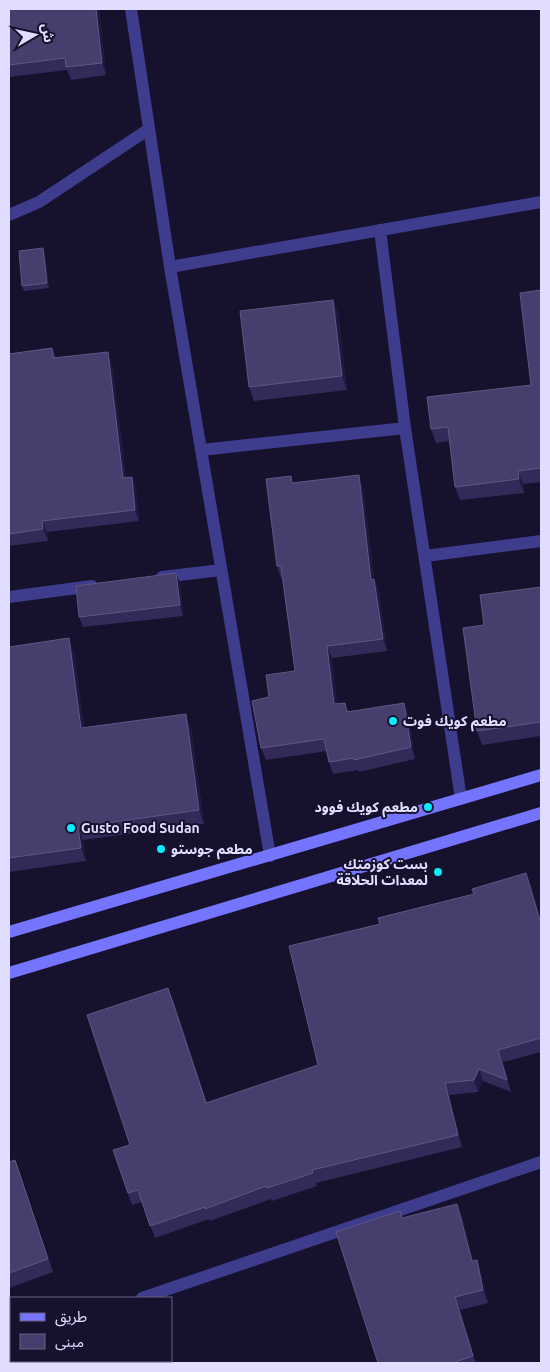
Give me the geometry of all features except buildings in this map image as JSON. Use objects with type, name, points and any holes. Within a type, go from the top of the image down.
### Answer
[{"type":"street","points":[[131,9],[170,267],[270,856]]},
{"type":"street","points":[[9,215],[39,202],[149,129]]},
{"type":"street","points":[[170,267],[541,202]]},
{"type":"street","points":[[380,230],[405,428],[461,799]]},
{"type":"street","points":[[201,450],[405,428]]},
{"type":"street","points":[[425,556],[541,540]]},
{"type":"street","points":[[154,578],[221,570]]},
{"type":"street","points":[[9,597],[105,585]]},
{"type":"street","points":[[9,932],[541,775]]},
{"type":"street","points":[[9,973],[541,813]]},
{"type":"street","points":[[145,1297],[541,1162]]},
{"type":"place","name":"مطعم كويك فوت","points":[[393,721]]},
{"type":"place","name":"مطعم كويك فوود","points":[[428,807]]},
{"type":"place","name":"Gusto Food Sudan","points":[[71,828]]},
{"type":"place","name":"مطعم جوستو","points":[[161,849]]},
{"type":"place","name":"بست كوزمتك لمعدات الحلاقة","points":[[438,872]]}]
